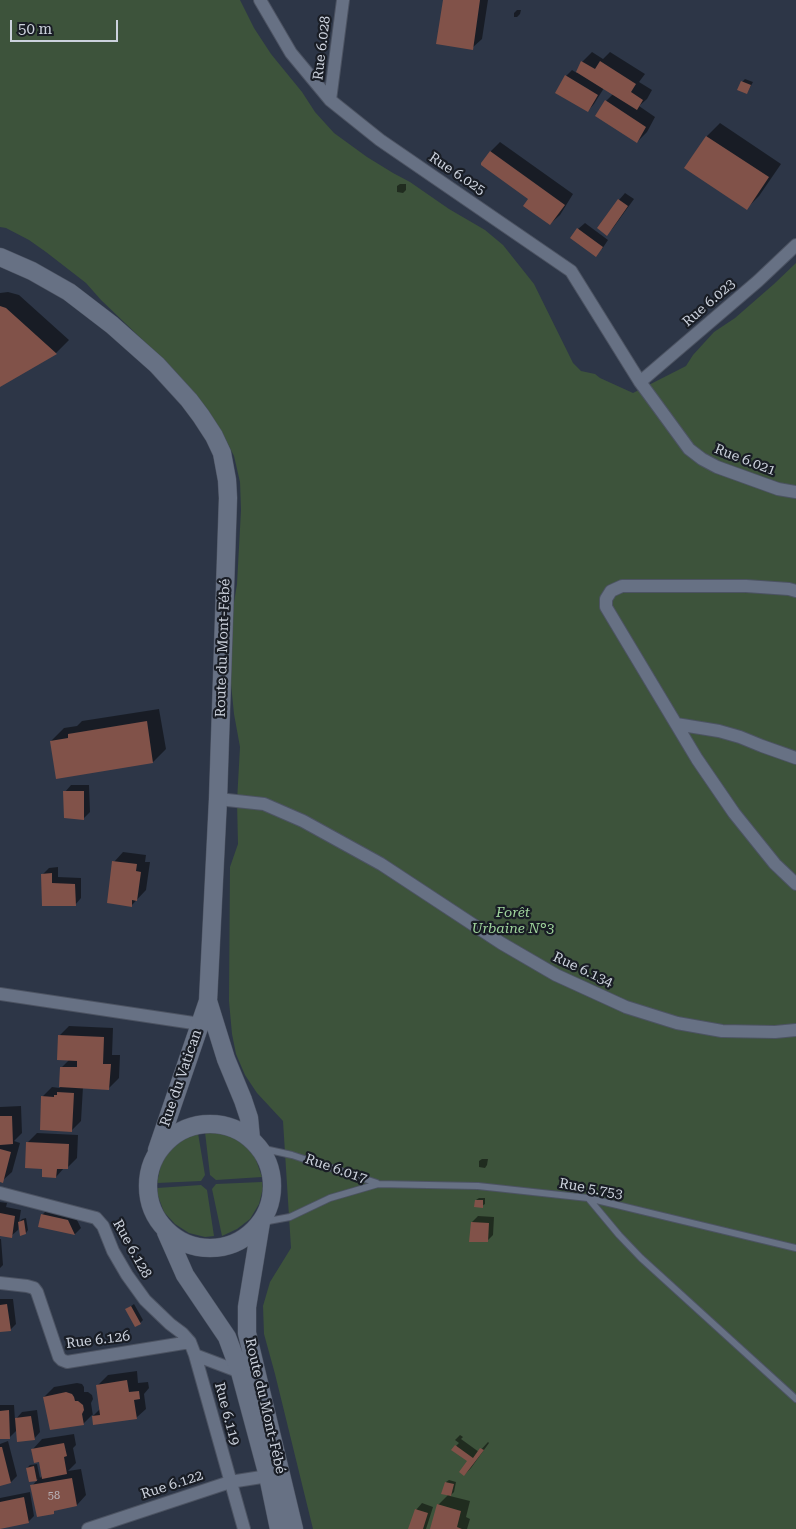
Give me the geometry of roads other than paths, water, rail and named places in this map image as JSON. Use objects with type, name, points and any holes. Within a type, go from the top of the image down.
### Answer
[{"type":"street","name":"Rue 6.025","points":[[260,0],[291,53],[330,100],[380,140],[571,271],[638,378]]},
{"type":"street","name":"Rue 6.028","points":[[330,100],[343,0]]},
{"type":"street","name":"Rue 6.023","points":[[638,378],[758,281],[796,246]]},
{"type":"street","name":"Route du Mont-Fébé","points":[[0,257],[32,271],[69,292],[112,325],[157,365],[189,400],[210,429],[222,453],[228,498],[218,799],[208,1001],[226,1059],[243,1100],[256,1143]]},
{"type":"street","name":"Rue 6.021","points":[[638,378],[688,449],[717,467],[778,489],[796,492]]},
{"type":"street","points":[[796,591],[746,586],[622,586],[611,591],[606,599],[606,607],[697,759],[734,813],[775,864],[796,884]]},
{"type":"street","points":[[676,724],[726,733],[796,758]]},
{"type":"street","name":"Rue 6.134","points":[[218,799],[264,804],[303,821],[381,864],[501,943],[556,975],[626,1007],[677,1023],[722,1030],[775,1032],[796,1030]]},
{"type":"street","points":[[0,994],[200,1024]]},
{"type":"street","name":"Rue du Vatican","points":[[155,1155],[208,1001]]},
{"type":"street","name":"Rue 6.017","points":[[200,1124],[227,1126],[256,1143],[268,1163],[272,1179],[271,1202],[255,1230],[239,1242],[220,1248],[200,1248],[182,1242],[166,1231],[156,1218],[149,1203],[147,1187],[149,1170],[155,1155],[167,1140],[182,1130],[200,1124]]},
{"type":"street","name":"Rue 6.128","points":[[0,1193],[96,1218],[127,1275],[145,1300],[182,1333],[190,1342],[195,1355]]},
{"type":"street","name":"Route du Mont-Fébé","points":[[261,1222],[247,1307],[247,1333],[294,1529]]},
{"type":"street","name":"Route du Mont-Fébé","points":[[166,1231],[185,1274],[227,1338],[240,1372],[268,1476],[279,1529]]},
{"type":"street","name":"Rue 6.126","points":[[0,1283],[34,1288],[59,1357],[67,1362],[190,1342]]},
{"type":"street","points":[[195,1355],[240,1372]]},
{"type":"street","name":"Rue 6.119","points":[[195,1355],[244,1529]]},
{"type":"street","name":"Rue 6.122","points":[[88,1529],[230,1482],[268,1476]]},
{"type":"lane","name":"Rue 6.017","points":[[256,1143],[378,1184]]},
{"type":"lane","name":"Rue 6.017","points":[[261,1222],[290,1217],[330,1198],[378,1184]]},
{"type":"lane","name":"Rue 5.753","points":[[378,1184],[478,1186],[588,1198],[796,1248]]},
{"type":"lane","points":[[588,1198],[641,1258],[796,1399]]},
{"type":"park label","name":"Forêt Urbaine N°3","points":[[513,922]]}]
